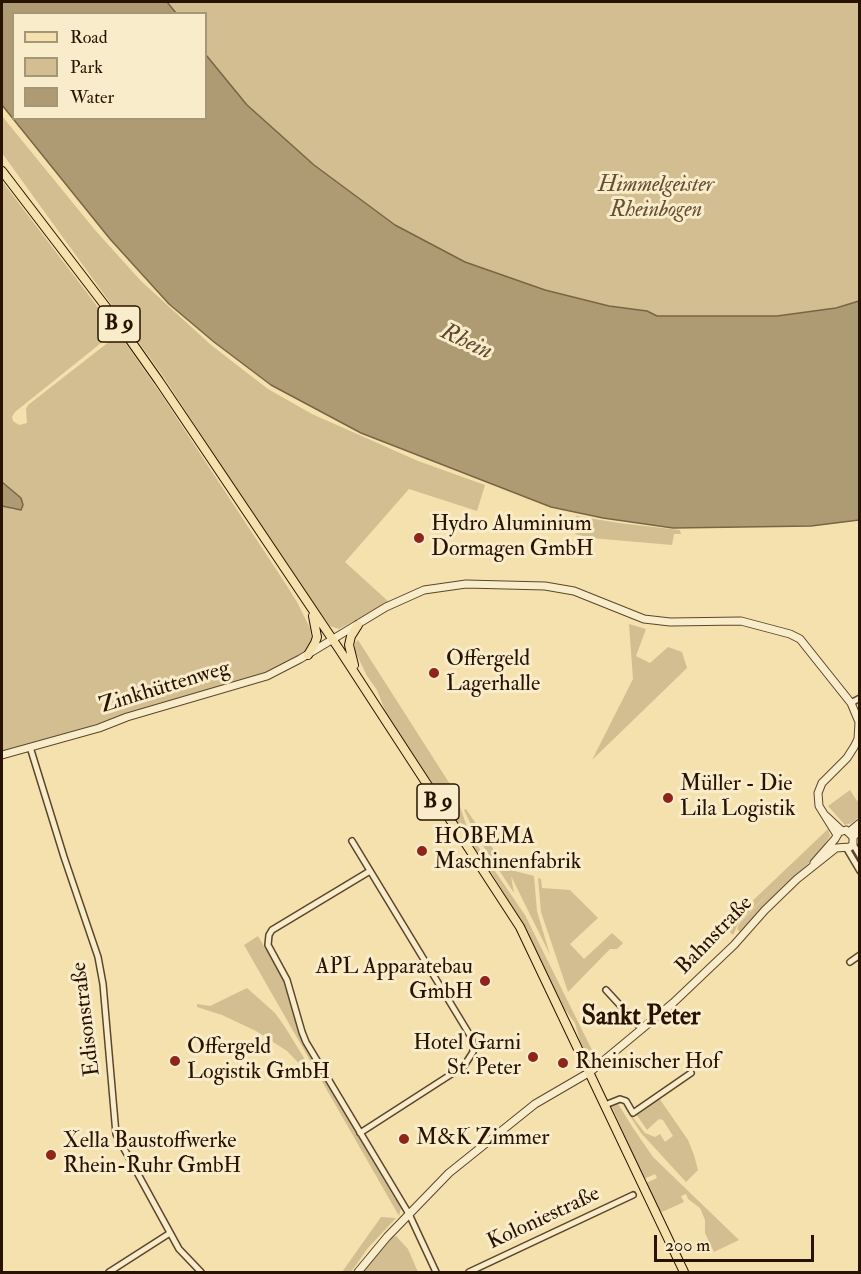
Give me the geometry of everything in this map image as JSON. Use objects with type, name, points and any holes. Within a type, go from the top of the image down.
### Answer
[{"type":"main road","name":"B 9","points":[[2,171],[122,328],[333,640],[520,927],[684,1272]]},
{"type":"main road","points":[[308,655],[317,637],[310,606]]},
{"type":"main road","points":[[357,677],[349,645],[351,636],[358,625]]},
{"type":"street","name":"Zinkhüttenweg","points":[[2,755],[267,676],[308,655],[404,597],[443,586],[466,584],[559,588],[586,595],[617,610],[644,619],[670,622],[741,621],[790,634],[805,643],[851,704]]},
{"type":"street","points":[[860,698],[851,704],[859,722],[858,739],[847,758],[820,786],[818,802],[824,814],[860,856]]},
{"type":"street","name":"Edisonstraße","points":[[30,747],[92,934],[100,965],[116,1134],[179,1248],[201,1272]]},
{"type":"street","name":"Bahnstraße","points":[[358,1272],[379,1245],[449,1173],[535,1104],[590,1072],[642,1029],[705,974],[765,910],[860,823]]},
{"type":"street","name":"Bahnstraße","points":[[844,839],[860,830]]},
{"type":"street","points":[[844,839],[860,871]]},
{"type":"street","points":[[352,841],[471,1037],[473,1052],[464,1065],[360,1133]]},
{"type":"street","points":[[370,871],[272,930],[268,940],[270,951],[287,980],[302,1032],[409,1214],[436,1272]]},
{"type":"street","points":[[850,962],[860,955]]},
{"type":"street","points":[[606,990],[642,1029]]},
{"type":"street","points":[[605,1105],[620,1099],[626,1101],[633,1113],[691,1072]]},
{"type":"street","name":"Koloniestraße","points":[[469,1272],[633,1195]]},
{"type":"street","points":[[109,1272],[170,1233]]},
{"type":"green space","name":"Himmelgeister Rheinbogen","points":[[78,2],[859,2],[859,404],[663,403],[207,119],[207,12],[84,12]]},
{"type":"green space","points":[[2,116],[95,230],[141,281],[211,345],[268,389],[312,414],[418,461],[485,485],[477,511],[409,489],[345,562],[389,602],[339,629],[330,626],[269,540],[163,376],[2,153]]},
{"type":"green space","points":[[2,181],[116,331],[15,412],[12,417],[13,421],[19,425],[27,423],[28,405],[119,334],[287,586],[310,628],[311,637],[314,638],[303,653],[268,673],[2,752],[2,506],[15,510],[15,493],[2,482]]},
{"type":"green space","points":[[576,516],[680,530],[681,534],[674,534],[672,545],[591,538],[575,534],[578,526]]},
{"type":"green space","points":[[629,624],[646,629],[636,656],[650,663],[668,647],[682,652],[687,668],[592,760],[633,679]]},
{"type":"green space","points":[[358,640],[455,792],[473,839],[525,915],[593,1052],[588,1054],[590,1057],[588,1058],[575,1023],[564,1008],[527,931],[491,872],[486,870],[389,721],[377,690],[367,676],[355,651],[355,643]]},
{"type":"green space","points":[[850,790],[857,801],[859,799],[859,817],[845,825],[828,806]]},
{"type":"green space","points":[[466,809],[507,869],[534,876],[537,911],[550,955],[511,876],[514,893],[476,835],[464,810]]},
{"type":"green space","points":[[828,829],[830,836],[825,843],[828,844],[740,932],[737,929],[739,924],[776,886],[738,924],[733,935],[725,927]]},
{"type":"green space","points":[[538,878],[541,879],[542,888],[570,890],[598,918],[570,944],[584,959],[612,933],[623,943],[617,949],[610,949],[568,992],[541,912]]},
{"type":"green space","points":[[258,936],[285,982],[301,1037],[401,1208],[399,1216],[244,945]]},
{"type":"green space","points":[[247,988],[275,1013],[317,1079],[315,1080],[287,1051],[256,1031],[222,1015],[197,1007],[197,1004],[210,1006]]},
{"type":"green space","points":[[659,1098],[688,1140],[694,1155],[698,1170],[686,1182],[641,1133],[621,1102],[645,1133],[655,1137],[660,1134],[665,1142],[673,1136],[663,1120],[659,1119],[647,1130],[636,1114]]},
{"type":"green space","points":[[617,1102],[653,1157],[739,1240],[714,1252],[705,1233],[705,1220],[700,1208],[688,1199],[686,1194],[681,1196],[684,1202],[662,1212],[657,1208],[646,1183],[657,1178],[655,1174],[644,1179],[611,1105]]},
{"type":"green space","points":[[381,1217],[396,1218],[368,1248],[351,1272],[342,1272]]},
{"type":"green space","points":[[396,1236],[408,1249],[418,1272],[363,1272],[391,1237]]},
{"type":"water","points":[[2,2],[167,2],[175,12],[12,12],[12,117],[2,105]]},
{"type":"water","name":"Rhein","points":[[207,56],[247,105],[314,165],[395,225],[465,262],[545,290],[609,306],[647,311],[657,316],[777,316],[836,308],[859,301],[859,520],[811,526],[673,528],[603,518],[551,507],[361,433],[271,385],[169,304],[110,239],[14,120],[207,120]]},
{"type":"water","points":[[2,482],[21,498],[23,505],[21,510],[2,506]]},
{"type":"place","name":"Hydro Aluminium Dormagen GmbH","points":[[419,538]]},
{"type":"place","name":"Offergeld Lagerhalle","points":[[434,673]]},
{"type":"place","name":"Müller - Die Lila Logistik","points":[[668,798]]},
{"type":"place","name":"HOBEMA Maschinenfabrik","points":[[422,851]]},
{"type":"place","name":"APL Apparatebau GmbH","points":[[485,981]]},
{"type":"place","name":"Hotel Garni St. Peter","points":[[533,1057]]},
{"type":"place","name":"Offergeld Logistik GmbH","points":[[175,1061]]},
{"type":"place","name":"Rheinischer Hof","points":[[563,1063]]},
{"type":"place","name":"M&K Zimmer","points":[[404,1139]]},
{"type":"place","name":"Xella Baustoffwerke Rhein-Ruhr GmbH","points":[[51,1155]]},
{"type":"district","name":"Sankt Peter","points":[[641,1018]]}]
